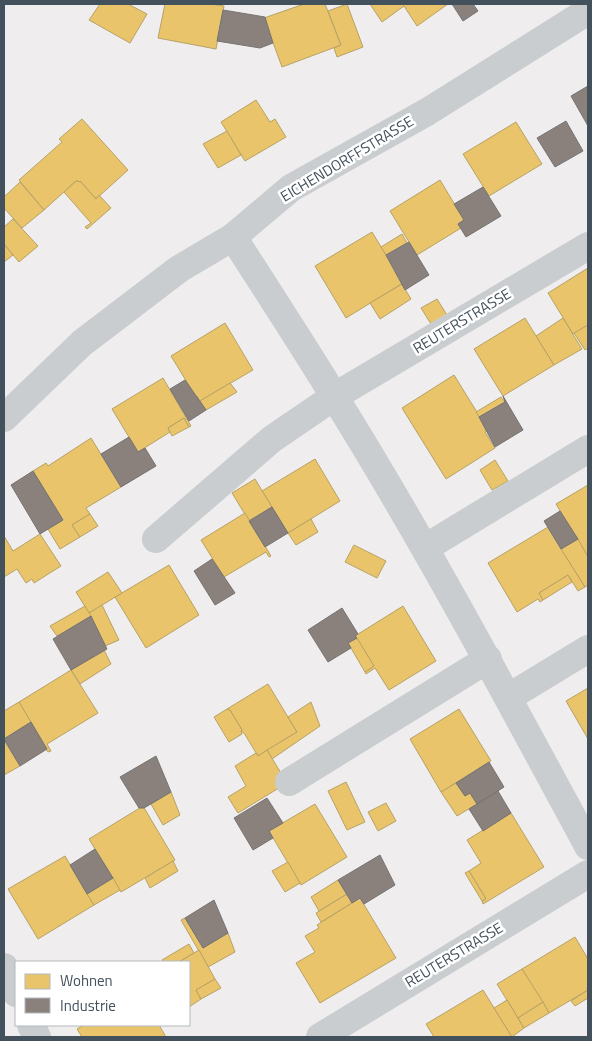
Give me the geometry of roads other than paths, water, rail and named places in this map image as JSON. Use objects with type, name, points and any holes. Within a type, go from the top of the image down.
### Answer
[{"type":"street","name":"EICHENDORFFSTRASSE","points":[[4,418],[82,343],[179,269],[233,237],[291,188],[427,112],[588,11]]},
{"type":"street","points":[[233,237],[335,396],[424,548],[509,696],[588,846]]},
{"type":"street","name":"REUTERSTRASSE","points":[[156,539],[272,439],[335,396],[588,246]]},
{"type":"street","points":[[424,548],[588,449]]},
{"type":"street","points":[[509,696],[588,649]]},
{"type":"street","points":[[289,782],[488,660]]},
{"type":"street","name":"REUTERSTRASSE","points":[[320,1037],[588,874]]},
{"type":"street","points":[[4,967],[15,991]]}]
